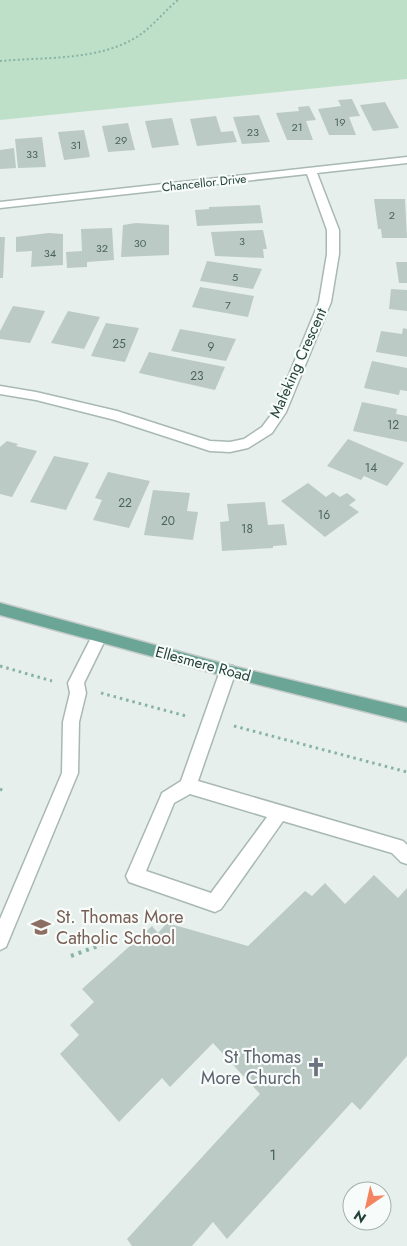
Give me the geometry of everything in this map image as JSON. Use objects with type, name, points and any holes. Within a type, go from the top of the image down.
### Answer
[{"type":"main road","name":"Ellesmere Road","points":[[0,609],[228,671],[407,715]]},
{"type":"street","name":"Chancellor Drive","points":[[0,205],[407,160]]},
{"type":"street","name":"Mafeking Crescent","points":[[0,390],[36,396],[117,416],[210,446],[230,447],[248,443],[268,430],[280,412],[325,302],[331,264],[333,230],[311,171]]},
{"type":"street","points":[[0,941],[70,773],[71,722],[78,693],[76,683],[99,636]]},
{"type":"street","points":[[228,671],[188,786],[168,798],[136,876],[215,903],[279,813]]},
{"type":"street","points":[[188,786],[397,847],[407,856]]},
{"type":"path","points":[[0,61],[103,51],[135,38],[150,26],[166,8],[178,0]]},
{"type":"path","points":[[71,956],[133,933]]},
{"type":"green space","points":[[0,0],[407,0],[407,79],[0,120]]},
{"type":"building","points":[[352,99],[360,116],[349,117],[356,135],[329,135],[318,109],[341,106],[338,100]]},
{"type":"building","points":[[385,102],[399,128],[373,131],[360,105]]},
{"type":"building","points":[[309,106],[316,120],[306,121],[313,140],[287,140],[276,113],[299,111],[298,107]]},
{"type":"building","points":[[259,115],[270,142],[242,144],[233,117]]},
{"type":"building","points":[[216,116],[221,132],[233,131],[237,142],[197,146],[190,119]]},
{"type":"building","points":[[172,118],[179,145],[152,148],[145,121]]},
{"type":"building","points":[[128,123],[135,150],[108,152],[102,126]]},
{"type":"building","points":[[84,130],[90,157],[64,160],[58,132]]},
{"type":"building","points":[[42,137],[46,167],[18,168],[15,139]]},
{"type":"building","points":[[14,148],[16,168],[0,169],[0,150]]},
{"type":"building","points":[[374,199],[405,199],[407,238],[382,238],[381,229],[378,229]]},
{"type":"building","points":[[260,205],[263,223],[197,226],[195,210],[209,209],[209,207]]},
{"type":"building","points":[[136,223],[169,225],[169,255],[121,257],[123,225]]},
{"type":"building","points":[[112,228],[114,260],[87,262],[87,267],[67,268],[66,252],[82,251],[81,229]]},
{"type":"building","points":[[263,230],[267,249],[263,249],[264,258],[215,256],[211,232]]},
{"type":"building","points":[[49,233],[63,234],[63,265],[31,267],[32,251],[16,252],[16,237]]},
{"type":"building","points":[[0,237],[5,237],[3,278],[0,278]]},
{"type":"building","points":[[207,261],[262,269],[253,289],[200,281]]},
{"type":"building","points":[[396,262],[407,262],[407,283],[399,283]]},
{"type":"building","points":[[200,287],[254,296],[248,317],[192,307]]},
{"type":"building","points":[[391,289],[407,290],[407,311],[389,309]]},
{"type":"building","points":[[13,306],[45,311],[30,343],[0,339],[0,331]]},
{"type":"building","points":[[68,311],[100,317],[84,349],[51,343]]},
{"type":"building","points":[[106,323],[139,328],[125,362],[91,356]]},
{"type":"building","points":[[403,328],[407,329],[407,357],[376,352],[381,331],[402,334]]},
{"type":"building","points":[[180,329],[236,339],[226,361],[171,351]]},
{"type":"building","points":[[149,352],[225,367],[215,390],[139,373]]},
{"type":"building","points":[[372,361],[407,368],[407,391],[400,390],[399,395],[364,388]]},
{"type":"building","points":[[362,402],[397,409],[396,414],[407,416],[407,442],[353,431]]},
{"type":"building","points":[[348,439],[404,463],[387,486],[364,476],[361,480],[327,466]]},
{"type":"building","points":[[7,441],[18,444],[16,446],[37,451],[12,497],[0,494],[0,447]]},
{"type":"building","points":[[54,456],[89,463],[66,510],[30,502]]},
{"type":"building","points":[[108,472],[150,481],[129,528],[93,520],[102,500],[95,498]]},
{"type":"building","points":[[308,483],[326,497],[333,492],[340,497],[347,493],[356,500],[349,505],[359,512],[325,537],[281,501]]},
{"type":"building","points":[[153,490],[190,493],[187,511],[198,512],[193,540],[144,535]]},
{"type":"building","points":[[265,502],[268,525],[284,524],[287,545],[273,546],[273,548],[222,551],[220,522],[229,521],[227,504]]},
{"type":"building","name":"St Thomas More Church","points":[[374,875],[398,898],[407,888],[407,1056],[360,1110],[352,1102],[227,1239],[213,1222],[192,1246],[132,1246],[127,1239],[260,1094],[213,1043],[170,1087],[162,1078],[119,1122],[60,1054],[79,1035],[70,1025],[94,1002],[82,989],[152,926],[158,933],[167,923],[248,946],[305,891],[312,896],[325,883],[345,904]]},
{"type":"place","name":"St. Thomas More Catholic School","points":[[41,927]]},
{"type":"place","name":"St Thomas More Church","points":[[316,1067]]}]
